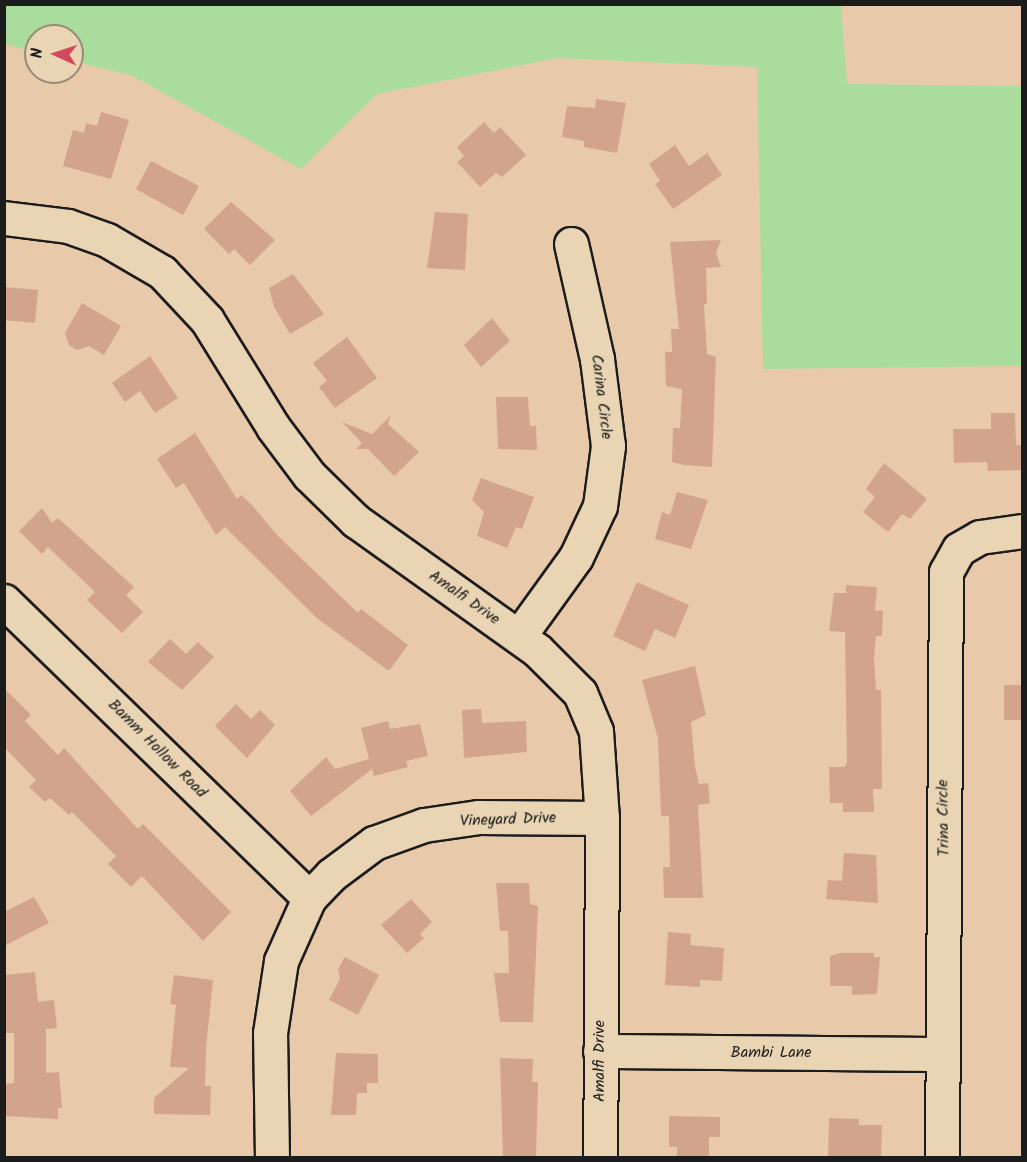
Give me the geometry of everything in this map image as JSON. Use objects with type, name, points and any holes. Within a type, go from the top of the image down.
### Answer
[{"type":"street","name":"Amalfi Drive","points":[[4,218],[68,226],[107,240],[162,272],[207,320],[273,427],[309,475],[356,521],[519,636],[580,693],[596,731],[602,818],[600,1158]]},
{"type":"street","name":"Carina Circle","points":[[519,636],[576,558],[600,506],[607,456],[597,359],[572,244]]},
{"type":"street","name":"Trina Circle","points":[[942,1158],[946,572],[958,549],[980,537],[1023,531]]},
{"type":"street","name":"Bamm Hollow Road","points":[[4,601],[309,898]]},
{"type":"street","name":"Vineyard Drive","points":[[272,1158],[270,1033],[281,960],[309,898],[331,875],[374,843],[424,825],[479,817],[602,818]]},
{"type":"street","name":"Bambi Lane","points":[[600,1052],[943,1054]]},
{"type":"green space","points":[[5,4],[841,5],[847,84],[1022,86],[1022,366],[763,369],[757,67],[557,58],[377,94],[301,169],[131,75],[84,64],[84,24],[24,24],[24,49],[5,44]]},
{"type":"building","points":[[596,99],[626,103],[617,153],[584,147],[584,141],[562,137],[567,106],[595,108]]},
{"type":"building","points":[[101,112],[129,120],[111,179],[63,166],[73,130],[84,133],[86,123],[97,126]]},
{"type":"building","points":[[484,122],[494,133],[500,127],[526,155],[502,177],[496,173],[480,187],[457,162],[464,156],[457,147]]},
{"type":"building","points":[[675,145],[689,166],[707,153],[722,175],[673,209],[655,184],[660,181],[649,164]]},
{"type":"building","points":[[151,161],[199,186],[183,215],[136,189]]},
{"type":"building","points":[[231,202],[275,240],[250,265],[234,249],[229,254],[204,229]]},
{"type":"building","points":[[435,212],[468,214],[465,270],[427,268]]},
{"type":"building","points":[[721,240],[716,253],[721,267],[706,268],[707,304],[704,304],[707,354],[716,357],[712,467],[684,465],[672,462],[673,428],[680,428],[682,389],[666,386],[665,352],[672,352],[671,329],[679,329],[670,242]]},
{"type":"building","points":[[293,274],[324,314],[290,334],[274,307],[269,288]]},
{"type":"building","points":[[4,287],[38,290],[35,323],[4,320]]},
{"type":"building","points":[[82,303],[121,326],[104,355],[89,346],[77,350],[69,345],[65,333]]},
{"type":"building","points":[[492,318],[510,341],[481,367],[464,345]]},
{"type":"building","points":[[347,337],[377,378],[335,408],[319,387],[327,381],[313,363]]},
{"type":"building","points":[[150,356],[178,398],[155,413],[140,391],[125,402],[112,383]]},
{"type":"building","points":[[496,397],[528,397],[530,426],[536,426],[537,450],[498,449]]},
{"type":"building","points":[[991,413],[1015,413],[1016,445],[1023,445],[1023,470],[988,471],[987,462],[954,463],[953,429],[991,429]]},
{"type":"building","points":[[390,416],[388,424],[419,452],[394,476],[368,449],[356,449],[362,443],[342,422],[372,434]]},
{"type":"building","points":[[195,433],[237,499],[241,495],[252,505],[277,535],[358,613],[361,609],[408,645],[389,671],[318,619],[225,527],[216,535],[184,483],[176,488],[157,459]]},
{"type":"building","points":[[884,463],[927,499],[910,519],[902,514],[888,532],[863,512],[875,497],[866,489]]},
{"type":"building","points":[[481,478],[534,497],[522,529],[516,527],[507,548],[477,536],[484,512],[472,500]]},
{"type":"building","points":[[677,492],[708,500],[691,549],[655,539],[662,512],[670,515]]},
{"type":"building","points":[[42,508],[52,523],[58,518],[134,587],[126,595],[143,612],[122,633],[87,600],[95,592],[48,547],[42,554],[19,531]]},
{"type":"building","points":[[637,582],[689,605],[675,638],[655,629],[645,651],[613,636]]},
{"type":"building","points":[[846,585],[877,587],[875,610],[883,611],[882,636],[876,636],[874,657],[876,690],[881,690],[882,789],[873,789],[874,812],[843,812],[843,803],[830,803],[829,767],[845,767],[847,762],[845,632],[829,631],[834,593],[846,593]]},
{"type":"building","points":[[170,639],[186,654],[198,642],[214,657],[182,690],[148,662]]},
{"type":"building","points":[[695,666],[706,715],[691,722],[695,766],[699,784],[708,783],[710,803],[698,805],[703,898],[664,898],[663,867],[670,867],[669,816],[661,816],[658,739],[642,680]]},
{"type":"building","points":[[1004,685],[1023,685],[1023,720],[1004,720]]},
{"type":"building","points":[[4,688],[31,715],[25,721],[58,755],[64,748],[138,829],[143,824],[231,912],[203,941],[142,876],[131,887],[108,864],[116,856],[72,812],[69,815],[50,798],[45,802],[29,787],[36,780],[4,747]]},
{"type":"building","points":[[236,704],[251,719],[260,710],[275,725],[247,758],[215,726]]},
{"type":"building","points":[[481,709],[482,723],[526,721],[527,752],[464,758],[462,710]]},
{"type":"building","points":[[388,721],[390,729],[420,724],[428,756],[406,761],[408,767],[374,776],[372,769],[311,816],[290,791],[326,757],[335,769],[369,759],[361,728]]},
{"type":"building","points":[[844,853],[876,855],[878,903],[826,899],[828,880],[842,881]]},
{"type":"building","points":[[496,883],[529,883],[530,904],[538,906],[533,1022],[500,1022],[494,973],[509,973],[508,931],[500,931]]},
{"type":"building","points":[[34,897],[49,923],[4,946],[4,912]]},
{"type":"building","points":[[411,899],[432,922],[420,934],[424,938],[407,953],[381,925]]},
{"type":"building","points":[[668,932],[691,934],[690,945],[724,948],[722,981],[700,980],[700,987],[665,985]]},
{"type":"building","points":[[840,953],[874,953],[874,957],[880,957],[877,994],[852,995],[852,986],[830,986],[830,956]]},
{"type":"building","points":[[345,957],[379,975],[358,1015],[329,1000],[340,979],[338,969]]},
{"type":"building","points":[[35,972],[38,1002],[54,1000],[57,1028],[46,1029],[46,1073],[59,1072],[62,1108],[58,1108],[58,1119],[5,1116],[5,1084],[14,1083],[14,1033],[6,1033],[4,975]]},
{"type":"building","points":[[174,975],[213,980],[206,1048],[205,1086],[211,1086],[210,1115],[154,1114],[154,1098],[189,1068],[170,1067],[176,1005],[170,1004]]},
{"type":"building","points":[[336,1053],[378,1054],[378,1083],[367,1083],[367,1093],[357,1093],[356,1115],[331,1115]]},
{"type":"building","points":[[500,1058],[533,1059],[532,1082],[538,1082],[536,1158],[503,1158]]},
{"type":"building","points":[[669,1116],[720,1117],[720,1137],[709,1137],[709,1158],[677,1158],[677,1147],[669,1147]]},
{"type":"building","points":[[829,1118],[859,1119],[859,1125],[882,1125],[881,1158],[828,1158]]}]
